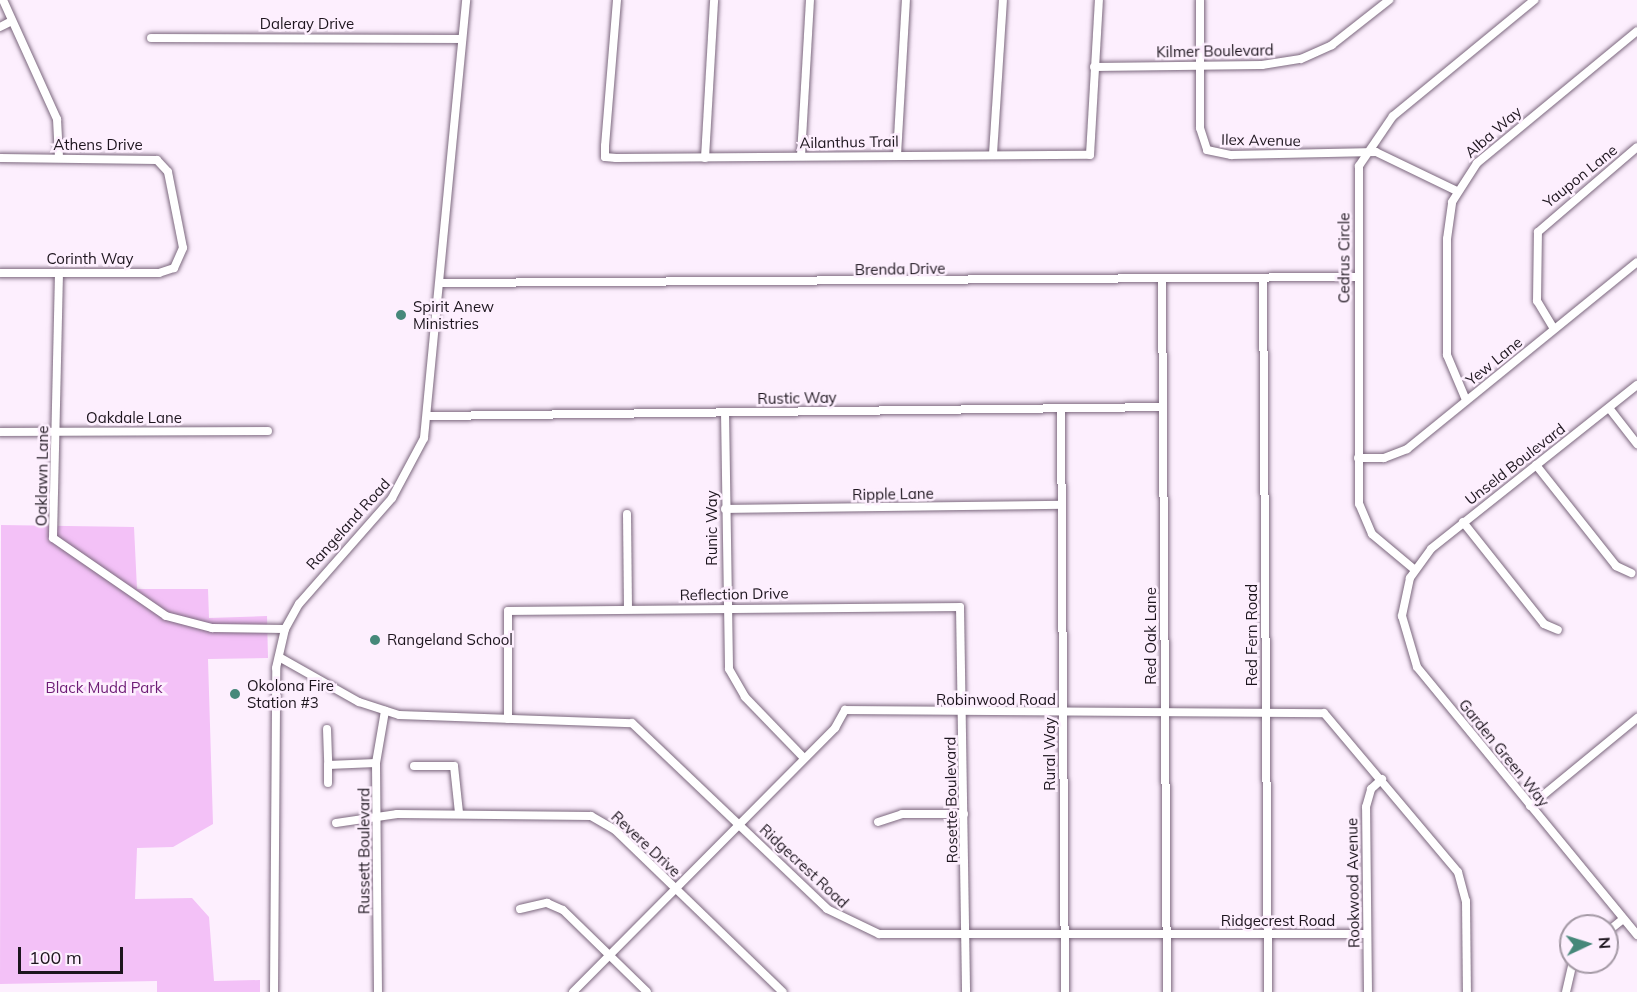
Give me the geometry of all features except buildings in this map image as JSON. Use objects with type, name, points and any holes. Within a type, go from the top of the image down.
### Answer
[{"type":"street","points":[[3,0],[57,119],[59,158]]},
{"type":"street","name":"Rangeland Road","points":[[274,992],[273,698],[279,657],[285,629],[317,578],[403,483],[430,416],[466,0]]},
{"type":"street","name":"Ailanthus Trail","points":[[617,0],[605,157],[1092,154],[1094,67]]},
{"type":"street","points":[[705,158],[714,0]]},
{"type":"street","points":[[801,156],[810,0]]},
{"type":"street","points":[[897,155],[906,0]]},
{"type":"street","points":[[993,154],[1003,0]]},
{"type":"street","points":[[1094,67],[1099,0]]},
{"type":"street","name":"Ilex Avenue","points":[[1200,0],[1201,135],[1212,153],[1376,153],[1457,191]]},
{"type":"street","name":"Kilmer Boulevard","points":[[1094,67],[1278,64],[1313,55],[1389,0]]},
{"type":"street","name":"Cedrus Circle","points":[[1415,570],[1365,523],[1358,458],[1357,181],[1366,153],[1393,116],[1534,0]]},
{"type":"street","points":[[0,27],[12,21]]},
{"type":"street","name":"Alba Way","points":[[1466,400],[1447,355],[1447,239],[1457,191],[1477,163],[1637,31]]},
{"type":"street","name":"Daleray Drive","points":[[151,38],[462,39]]},
{"type":"street","name":"Yaupon Lane","points":[[1554,329],[1537,302],[1538,232],[1637,147]]},
{"type":"street","name":"Athens Drive","points":[[0,158],[145,158],[161,163],[170,178],[183,248],[178,264]]},
{"type":"street","name":"Yew Lane","points":[[1358,458],[1401,452],[1637,262]]},
{"type":"street","name":"Corinth Way","points":[[0,273],[159,273],[178,264]]},
{"type":"street","name":"Oaklawn Lane","points":[[58,273],[53,538],[147,607],[205,627],[285,629]]},
{"type":"street","name":"Brenda Drive","points":[[442,283],[1357,277]]},
{"type":"street","name":"Red Fern Road","points":[[1263,278],[1268,992]]},
{"type":"street","name":"Red Oak Lane","points":[[1162,280],[1167,992]]},
{"type":"street","name":"Unseld Boulevard","points":[[1415,570],[1463,522],[1637,385]]},
{"type":"street","name":"Rustic Way","points":[[430,416],[1163,407]]},
{"type":"street","points":[[1609,408],[1637,444]]},
{"type":"street","name":"Rural Way","points":[[1061,409],[1065,992]]},
{"type":"street","name":"Runic Way","points":[[725,412],[727,655],[735,684],[804,758]]},
{"type":"street","name":"Oakdale Lane","points":[[0,432],[268,431]]},
{"type":"street","points":[[1536,465],[1616,566],[1631,573]]},
{"type":"street","name":"Ripple Lane","points":[[725,509],[1061,506]]},
{"type":"street","points":[[627,514],[628,609]]},
{"type":"street","points":[[1463,522],[1544,624],[1558,630]]},
{"type":"street","name":"Garden Green Way","points":[[1415,570],[1402,616],[1412,659],[1637,935]]},
{"type":"street","name":"Reflection Drive","points":[[508,719],[508,611],[960,607]]},
{"type":"street","name":"Rosette Boulevard","points":[[960,607],[966,992]]},
{"type":"street","name":"Ridgecrest Road","points":[[279,657],[386,711],[428,719],[632,723],[849,923],[889,936],[1367,934]]},
{"type":"street","name":"Robinwood Road","points":[[573,992],[804,758],[845,710],[963,714],[1266,711],[1324,713],[1382,779],[1461,878],[1467,992]]},
{"type":"street","name":"Russett Boulevard","points":[[378,992],[376,763],[386,711]]},
{"type":"street","points":[[1530,806],[1637,718]]},
{"type":"street","points":[[327,729],[328,783]]},
{"type":"street","points":[[328,765],[376,763]]},
{"type":"street","points":[[414,766],[454,766],[459,813]]},
{"type":"street","name":"Rookwood Avenue","points":[[1368,992],[1366,807],[1371,789],[1382,779]]},
{"type":"street","name":"Revere Drive","points":[[336,823],[378,815],[459,813],[591,816],[615,830],[783,992]]},
{"type":"street","points":[[878,822],[902,814],[964,814]]},
{"type":"street","points":[[520,909],[539,903],[558,907],[647,992]]},
{"type":"street","points":[[1619,922],[1623,919]]},
{"type":"street","points":[[1566,992],[1570,974]]},
{"type":"green space","name":"Black Mudd Park","points":[[1,525],[134,527],[137,589],[208,589],[209,618],[267,616],[268,658],[208,659],[213,824],[173,847],[137,848],[135,899],[192,898],[209,917],[214,981],[260,980],[260,992],[157,992],[157,981],[0,984]]},
{"type":"place","name":"Spirit Anew Ministries","points":[[401,315]]},
{"type":"place","name":"Rangeland School","points":[[375,640]]},
{"type":"place","name":"Okolona Fire Station #3","points":[[235,694]]}]
